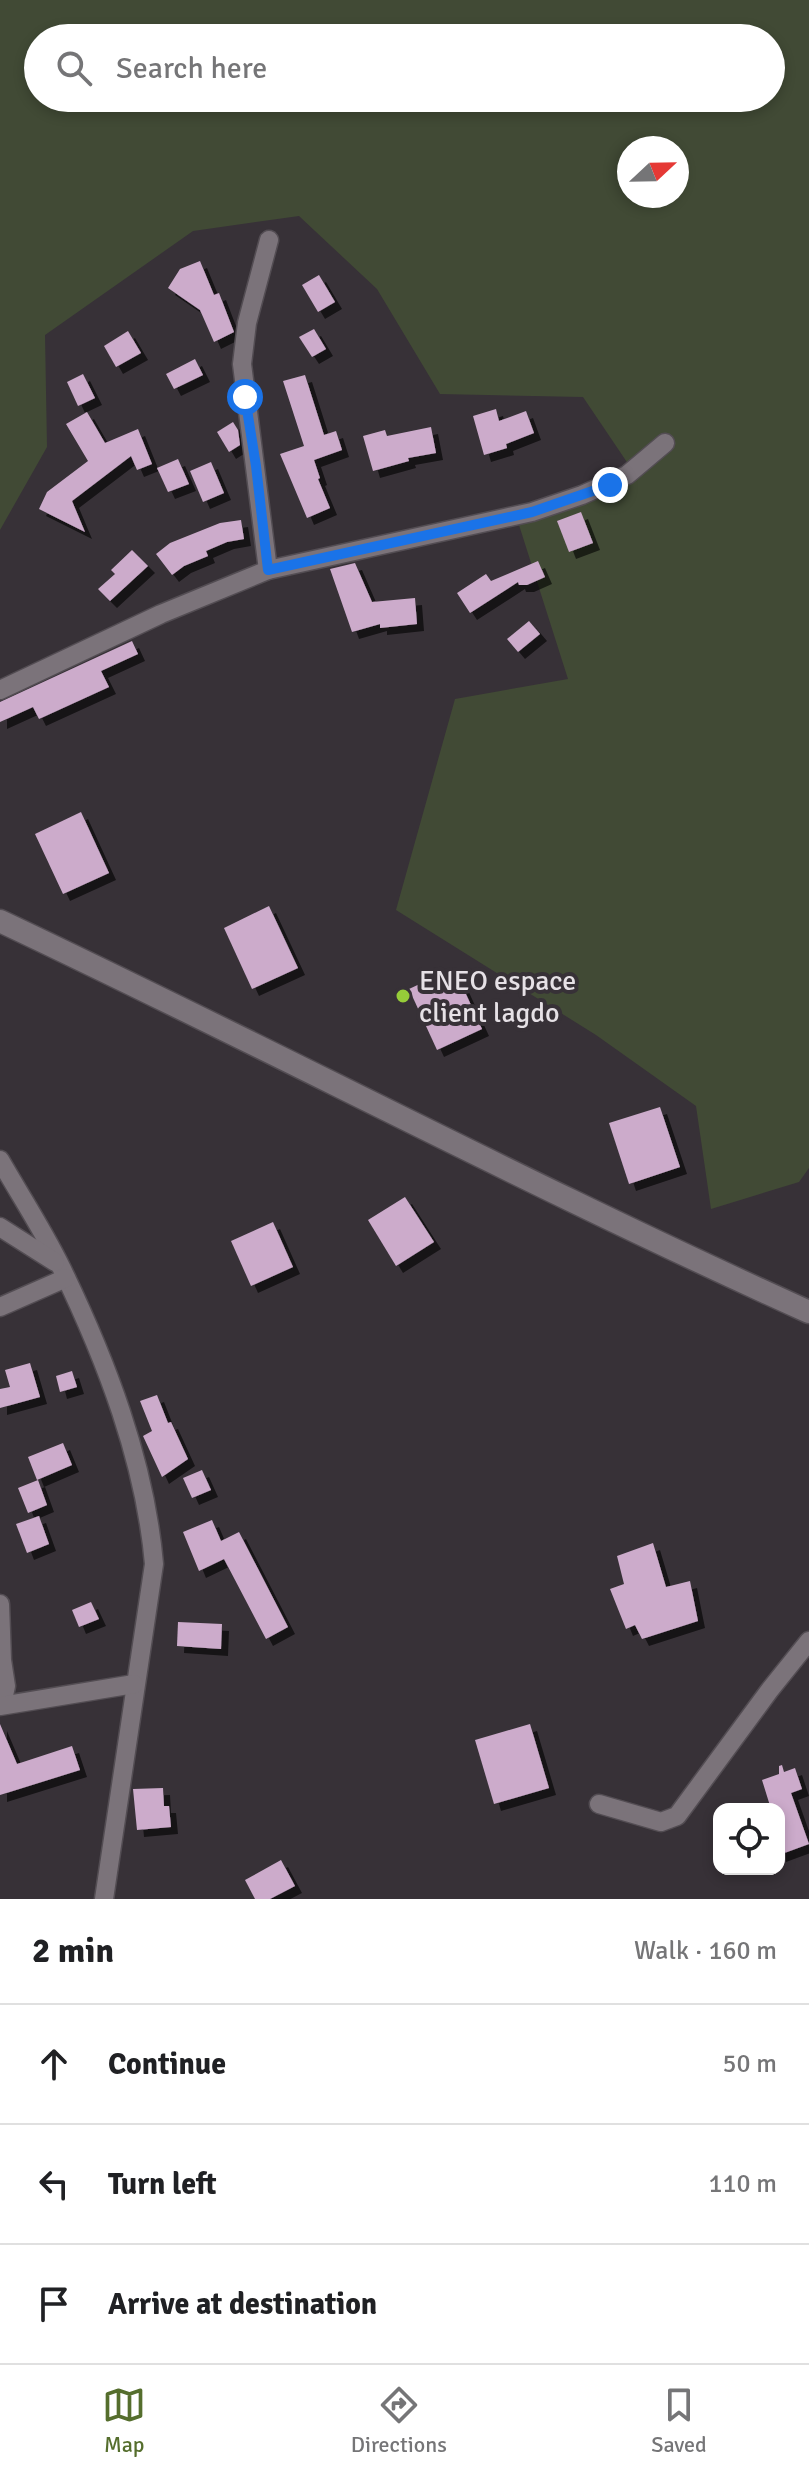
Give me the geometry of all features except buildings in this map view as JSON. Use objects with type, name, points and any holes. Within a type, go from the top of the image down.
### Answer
[{"type":"street","points":[[268,570],[242,364],[247,323],[269,240]]},
{"type":"street","points":[[0,690],[161,614],[268,570],[532,512],[610,485],[665,443]]},
{"type":"street","points":[[0,921],[352,1090],[501,1168],[809,1312]]},
{"type":"street","points":[[0,1160],[62,1271],[119,1403],[151,1523],[154,1564],[104,1899]]},
{"type":"street","points":[[0,1227],[62,1271]]},
{"type":"street","points":[[0,1307],[62,1271]]},
{"type":"street","points":[[0,1604],[6,1686],[1,1706],[134,1684]]},
{"type":"street","points":[[599,1804],[661,1822],[677,1816],[809,1641]]},
{"type":"green space","points":[[0,0],[809,0],[809,1168],[799,1182],[711,1209],[696,1106],[596,1035],[396,910],[455,699],[568,679],[519,525],[637,477],[583,397],[440,394],[377,289],[299,216],[193,231],[45,335],[47,447],[0,530]]},
{"type":"place","name":"ENEO espace client lagdo","points":[[403,996]]},
{"type":"route","points":[[245,397],[268,570],[532,512],[610,485]]}]
